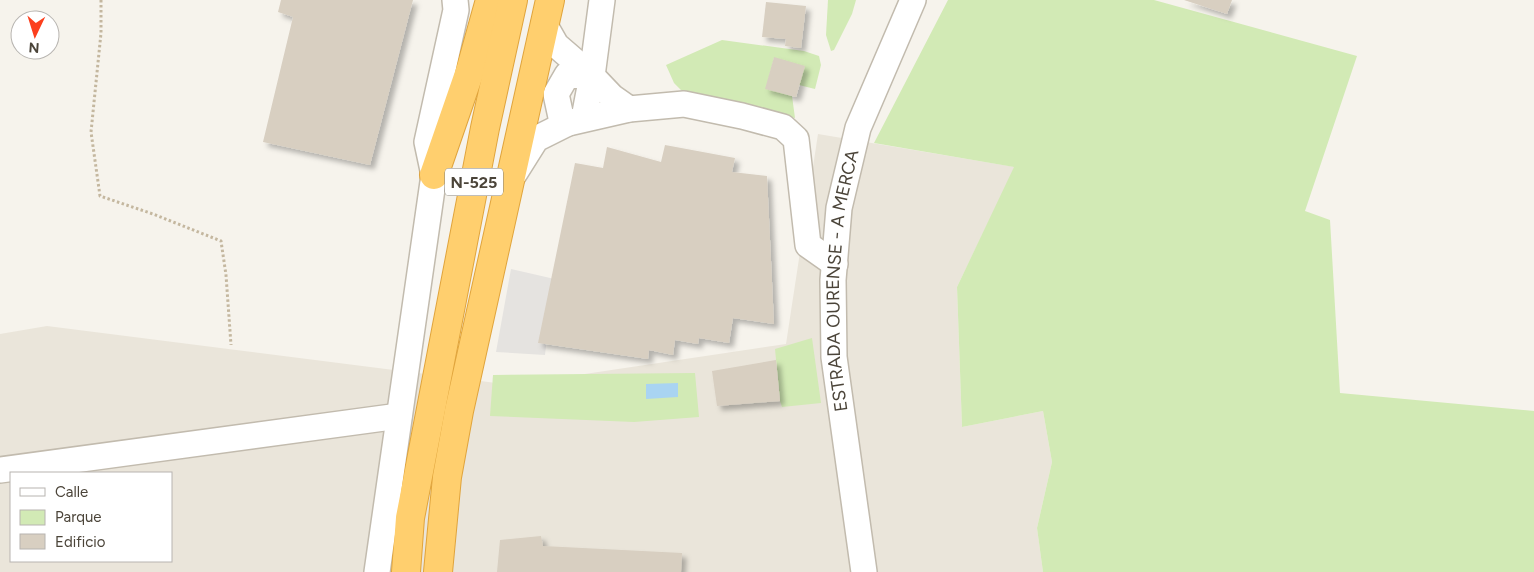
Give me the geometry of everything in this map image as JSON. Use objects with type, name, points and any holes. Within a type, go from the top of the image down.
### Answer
[{"type":"highway","points":[[434,175],[471,68],[490,0]]},
{"type":"highway","name":"N-525","points":[[406,572],[410,518],[485,128],[513,0]]},
{"type":"highway","points":[[440,365],[484,197],[531,0]]},
{"type":"highway","points":[[438,572],[448,468],[459,411],[547,12]]},
{"type":"street","points":[[377,572],[434,175],[426,142],[456,10],[455,0]]},
{"type":"street","points":[[592,76],[602,0]]},
{"type":"street","name":"ESTRADA OURENSE - A MERCA","points":[[864,572],[834,358],[833,280],[839,208],[858,128],[913,0]]},
{"type":"street","points":[[547,12],[556,45],[592,76],[612,97],[629,109]]},
{"type":"street","points":[[576,121],[561,117],[556,94],[567,75],[592,76]]},
{"type":"street","points":[[510,181],[536,139],[576,121],[629,109],[684,104],[742,116],[783,127],[796,139],[808,245],[835,264]]},
{"type":"street","points":[[0,470],[399,416]]},
{"type":"path","points":[[101,0],[101,34],[91,132],[100,196],[153,214],[221,241],[226,276],[231,346]]},
{"type":"shaded area","points":[[818,134],[1015,167],[957,287],[962,427],[1043,411],[1052,462],[1037,528],[1043,572],[0,572],[0,334],[47,326],[511,385],[786,344]]},
{"type":"shaded area","points":[[511,269],[559,280],[545,355],[496,352]]},
{"type":"green space","points":[[828,0],[856,0],[852,14],[834,50],[831,51],[826,35]]},
{"type":"green space","points":[[948,0],[1154,0],[1357,56],[1305,211],[1330,220],[1340,393],[1534,411],[1534,572],[1043,572],[1037,528],[1052,462],[1043,411],[962,427],[957,287],[1014,167],[874,143]]},
{"type":"green space","points":[[722,40],[804,51],[819,56],[821,65],[815,89],[799,85],[774,58],[766,88],[792,96],[795,118],[712,98],[687,96],[674,83],[666,65]]},
{"type":"green space","points":[[812,338],[821,403],[782,407],[775,349]]},
{"type":"green space","points":[[695,373],[699,417],[634,422],[490,416],[493,375]]},
{"type":"water","points":[[678,383],[678,397],[646,399],[646,384]]},
{"type":"building","points":[[281,0],[413,0],[370,165],[263,142],[293,17],[278,12]]},
{"type":"building","points":[[1184,0],[1232,0],[1227,14]]},
{"type":"building","points":[[766,2],[806,6],[801,48],[785,46],[786,39],[762,37]]},
{"type":"building","points":[[774,57],[805,66],[796,97],[765,89]]},
{"type":"building","points":[[665,145],[735,158],[732,172],[767,176],[774,324],[733,318],[729,343],[699,338],[698,344],[675,340],[673,355],[649,350],[648,359],[538,343],[575,163],[603,168],[607,147],[661,162]]},
{"type":"building","points":[[776,360],[780,401],[717,406],[712,371]]},
{"type":"building","points":[[541,536],[543,546],[682,553],[681,572],[497,572],[500,540]]}]
